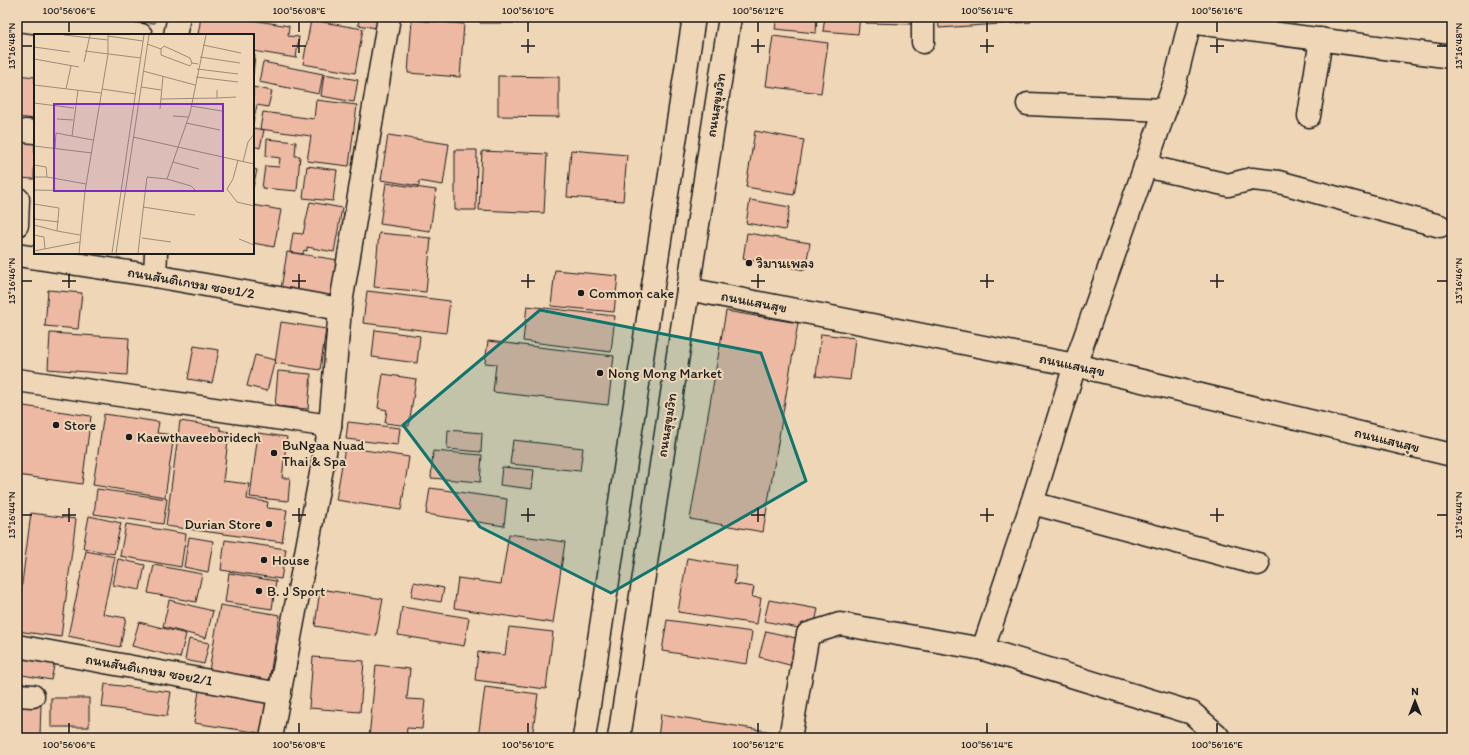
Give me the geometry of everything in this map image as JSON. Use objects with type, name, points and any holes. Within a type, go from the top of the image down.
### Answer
[{"type":"street","points":[[175,34],[179,17]]},
{"type":"street","points":[[272,738],[330,426],[340,309],[389,17]]},
{"type":"street","points":[[584,738],[694,17]]},
{"type":"street","name":"ถนนสุขุมวิท","points":[[619,738],[730,17]]},
{"type":"street","points":[[922,42],[923,17]]},
{"type":"street","points":[[17,20],[133,34]]},
{"type":"street","points":[[983,649],[1032,503],[1075,365],[1175,82],[1191,20],[1321,40],[1452,57]]},
{"type":"street","points":[[1309,116],[1321,40]]},
{"type":"street","points":[[1028,104],[1165,110]]},
{"type":"street","points":[[1145,166],[1228,184],[1252,180],[1279,182],[1440,226]]},
{"type":"street","points":[[17,225],[18,199]]},
{"type":"street","points":[[155,276],[156,254]]},
{"type":"street","name":"ถนนสันติเกษม ซอย1/2","points":[[17,255],[155,276],[340,309]]},
{"type":"street","name":"ถนนแสนสุข","points":[[688,289],[1075,365],[1452,456]]},
{"type":"street","points":[[17,380],[330,426]]},
{"type":"street","points":[[1032,503],[1258,564]]},
{"type":"street","points":[[790,738],[808,634],[840,624],[983,649],[1192,712],[1218,735],[1219,738]]},
{"type":"street","name":"ถนนสันติเกษม ซอย2/1","points":[[17,646],[280,694]]},
{"type":"highlighted area","points":[[540,310],[761,353],[806,481],[611,593],[480,527],[403,425]]},
{"type":"building","points":[[108,17],[155,17],[155,23],[108,21]]},
{"type":"building","points":[[201,17],[233,17],[289,26],[288,36],[299,37],[296,58],[254,51],[254,34],[198,34]]},
{"type":"building","points":[[360,17],[384,17],[382,29],[358,25]]},
{"type":"building","points":[[480,17],[536,17],[536,19],[514,19],[514,23],[480,23]]},
{"type":"building","points":[[777,17],[817,17],[816,33],[775,29]]},
{"type":"building","points":[[825,17],[860,17],[858,34],[823,31]]},
{"type":"building","points":[[866,17],[912,17],[911,24],[866,23]]},
{"type":"building","points":[[938,17],[1030,17],[1031,22],[939,28]]},
{"type":"building","points":[[311,20],[363,29],[355,73],[303,64]]},
{"type":"building","points":[[412,20],[464,24],[460,77],[408,73]]},
{"type":"building","points":[[773,36],[828,43],[821,93],[766,86]]},
{"type":"building","points":[[263,62],[323,74],[319,94],[259,82]]},
{"type":"building","points":[[324,74],[358,80],[354,102],[321,96]]},
{"type":"building","points":[[17,75],[34,77],[34,119],[17,117]]},
{"type":"building","points":[[498,76],[559,77],[559,117],[498,116]]},
{"type":"building","points":[[254,87],[272,91],[268,107],[257,105],[254,118]]},
{"type":"building","points":[[316,100],[357,105],[349,166],[307,161],[311,136],[260,129],[263,112],[314,119]]},
{"type":"building","points":[[254,128],[264,130],[260,148],[254,146]]},
{"type":"building","points":[[755,131],[804,140],[794,195],[746,187]]},
{"type":"building","points":[[388,135],[449,144],[443,185],[419,181],[419,186],[381,180]]},
{"type":"building","points":[[17,138],[34,140],[34,179],[17,178]]},
{"type":"building","points":[[267,139],[296,142],[295,156],[300,156],[297,191],[262,188],[265,166],[279,167],[280,158],[266,156]]},
{"type":"building","points":[[455,150],[477,150],[476,210],[455,210]]},
{"type":"building","points":[[571,150],[627,155],[623,201],[567,197]]},
{"type":"building","points":[[482,151],[547,154],[544,213],[479,210]]},
{"type":"building","points":[[307,166],[337,170],[333,201],[303,198]]},
{"type":"building","points":[[254,169],[257,170],[254,183]]},
{"type":"building","points":[[386,183],[436,190],[430,231],[380,224]]},
{"type":"building","points":[[750,200],[790,207],[785,230],[746,223]]},
{"type":"building","points":[[310,202],[342,208],[334,252],[307,247],[307,251],[304,250],[303,254],[290,252],[293,233],[303,234]]},
{"type":"building","points":[[254,205],[281,210],[274,247],[254,243]]},
{"type":"building","points":[[379,233],[431,238],[426,292],[374,287]]},
{"type":"building","points":[[747,233],[810,243],[805,270],[743,259]]},
{"type":"building","points":[[287,252],[338,260],[333,297],[281,289]]},
{"type":"building","points":[[555,270],[618,276],[614,312],[551,306]]},
{"type":"building","points":[[48,290],[82,293],[78,329],[45,326]]},
{"type":"building","points":[[367,291],[450,301],[446,333],[363,323]]},
{"type":"building","points":[[527,306],[615,316],[611,352],[523,341]]},
{"type":"building","points":[[726,311],[798,323],[763,532],[690,519]]},
{"type":"building","points":[[281,322],[326,329],[320,370],[275,363]]},
{"type":"building","points":[[375,330],[420,336],[417,363],[372,357]]},
{"type":"building","points":[[50,333],[129,338],[127,375],[48,369]]},
{"type":"building","points":[[821,334],[855,338],[850,380],[816,376]]},
{"type":"building","points":[[488,341],[614,356],[608,405],[493,392],[496,364],[485,363]]},
{"type":"building","points":[[194,346],[219,350],[212,383],[188,379]]},
{"type":"building","points":[[255,355],[275,360],[267,391],[247,386]]},
{"type":"building","points":[[278,371],[311,374],[308,409],[275,406]]},
{"type":"building","points":[[383,374],[416,379],[409,426],[385,423],[387,410],[378,408]]},
{"type":"building","points":[[17,405],[91,416],[82,484],[17,475]]},
{"type":"building","points":[[104,414],[159,422],[157,433],[174,435],[165,497],[93,485]]},
{"type":"building","points":[[180,421],[220,427],[220,430],[229,432],[223,481],[249,484],[247,499],[268,502],[267,508],[287,510],[282,542],[166,526]]},
{"type":"building","points":[[348,422],[400,428],[398,445],[346,439]]},
{"type":"building","points":[[448,430],[482,433],[481,452],[447,449]]},
{"type":"building","points":[[258,433],[287,437],[282,478],[290,478],[288,501],[250,497]]},
{"type":"building","points":[[513,440],[583,448],[580,471],[510,464]]},
{"type":"building","points":[[345,447],[409,457],[401,510],[336,500]]},
{"type":"building","points":[[433,451],[482,455],[480,482],[431,478]]},
{"type":"building","points":[[502,467],[534,470],[532,489],[500,485]]},
{"type":"building","points":[[430,488],[507,499],[504,526],[426,514]]},
{"type":"building","points":[[97,489],[167,499],[163,524],[94,514]]},
{"type":"building","points":[[31,513],[76,519],[61,637],[17,631]]},
{"type":"building","points":[[89,516],[121,523],[114,554],[83,548]]},
{"type":"building","points":[[126,524],[186,534],[181,567],[120,556]]},
{"type":"building","points":[[509,534],[565,542],[553,623],[454,608],[458,578],[501,584]]},
{"type":"building","points":[[189,537],[213,541],[208,572],[184,567]]},
{"type":"building","points":[[225,540],[286,549],[281,579],[221,570]]},
{"type":"building","points":[[86,551],[115,557],[103,614],[126,618],[120,647],[68,636]]},
{"type":"building","points":[[687,558],[737,566],[734,584],[754,587],[752,597],[761,598],[757,624],[678,612]]},
{"type":"building","points":[[118,559],[145,565],[140,590],[113,585]]},
{"type":"building","points":[[154,565],[202,574],[196,602],[148,593]]},
{"type":"building","points":[[229,573],[276,581],[272,609],[225,602]]},
{"type":"building","points":[[414,582],[444,588],[441,602],[411,597]]},
{"type":"building","points":[[320,589],[383,599],[376,636],[315,626]]},
{"type":"building","points":[[169,600],[213,611],[206,638],[163,627]]},
{"type":"building","points":[[769,600],[818,609],[813,631],[764,621]]},
{"type":"building","points":[[220,605],[280,615],[269,681],[209,671]]},
{"type":"building","points":[[402,607],[469,618],[464,646],[398,635]]},
{"type":"building","points":[[667,620],[752,632],[747,664],[662,651]]},
{"type":"building","points":[[139,622],[186,634],[180,658],[132,646]]},
{"type":"building","points":[[509,627],[553,632],[546,689],[475,680],[478,652],[505,655]]},
{"type":"building","points":[[766,631],[804,640],[797,667],[759,657]]},
{"type":"building","points":[[189,639],[209,643],[204,664],[185,660]]},
{"type":"building","points":[[17,650],[56,657],[51,680],[17,674]]},
{"type":"building","points":[[313,657],[364,661],[360,712],[309,708]]},
{"type":"building","points":[[376,665],[410,669],[407,699],[425,700],[422,729],[407,728],[406,738],[369,738]]},
{"type":"building","points":[[105,684],[171,692],[167,716],[102,707]]},
{"type":"building","points":[[200,684],[273,695],[267,734],[194,723]]},
{"type":"building","points":[[485,687],[538,694],[532,738],[478,738]]},
{"type":"building","points":[[51,698],[89,698],[89,727],[51,727]]},
{"type":"building","points":[[17,703],[41,703],[40,735],[17,735]]},
{"type":"building","points":[[661,714],[779,733],[778,738],[658,738]]},
{"type":"place","name":"วิมานเพลง","points":[[749,263]]},
{"type":"place","name":"Common cake","points":[[581,293]]},
{"type":"place","name":"Nong Mong Market","points":[[600,373]]},
{"type":"place","name":"Store","points":[[56,425]]},
{"type":"place","name":"Kaewthaveeboridech","points":[[129,437]]},
{"type":"place","name":"BuNgaa Nuad Thai & Spa","points":[[274,453]]},
{"type":"place","name":"Durian Store","points":[[269,524]]},
{"type":"place","name":"House","points":[[264,560]]},
{"type":"place","name":"B. J Sport","points":[[259,591]]}]
